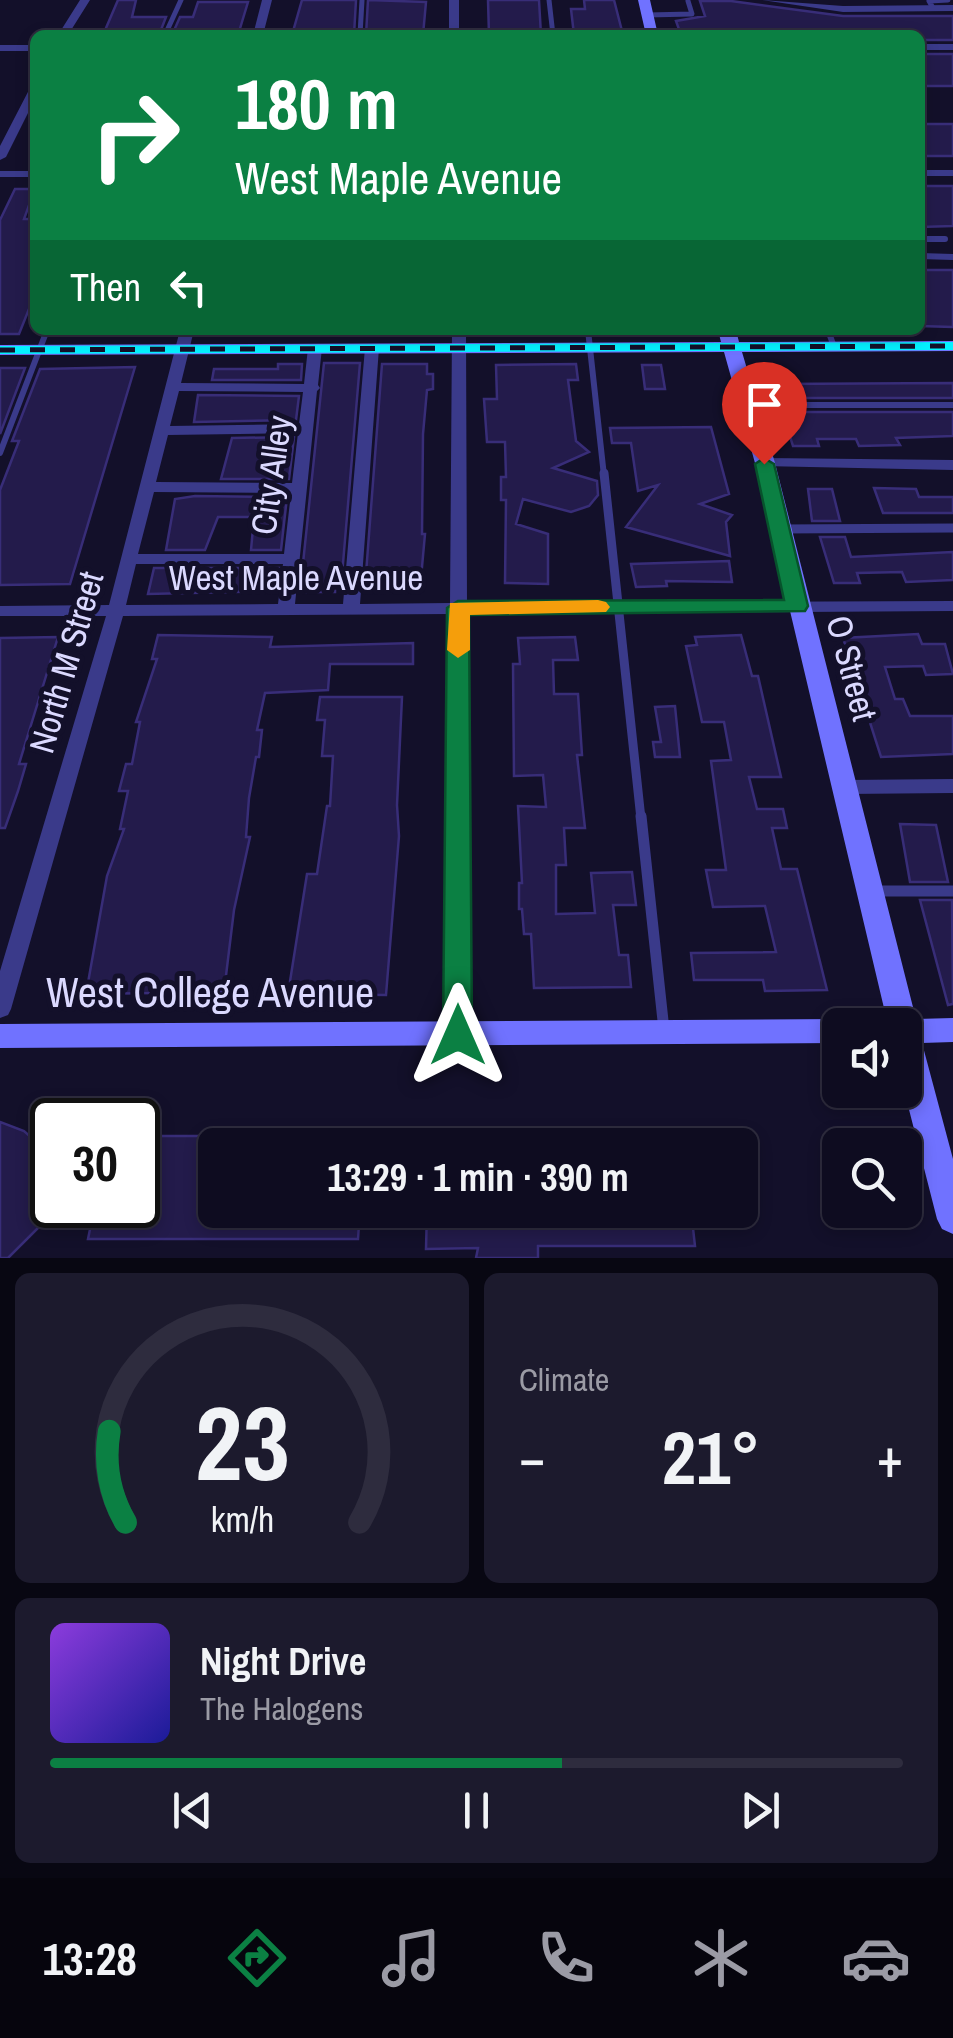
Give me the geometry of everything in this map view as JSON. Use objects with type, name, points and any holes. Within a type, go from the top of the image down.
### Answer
[{"type":"street","points":[[66,30],[85,0]]},
{"type":"street","points":[[259,30],[267,0]]},
{"type":"street","points":[[454,0],[454,30]]},
{"type":"street","points":[[644,0],[651,30]]},
{"type":"street","points":[[767,0],[930,3],[953,8]]},
{"type":"street","points":[[925,47],[953,47]]},
{"type":"street","points":[[0,48],[30,48]]},
{"type":"street","points":[[0,157],[30,98]]},
{"type":"street","points":[[925,173],[953,173]]},
{"type":"street","points":[[0,174],[30,174]]},
{"type":"street","name":"North M Street","points":[[0,1009],[116,610],[186,335]]},
{"type":"street","name":"O Street","points":[[729,338],[764,464],[899,1008]]},
{"type":"street","points":[[0,350],[372,348],[460,339],[831,338],[953,346]]},
{"type":"street","points":[[458,1035],[460,339]]},
{"type":"street","name":"City Alley","points":[[286,610],[315,348]]},
{"type":"street","points":[[351,610],[372,348]]},
{"type":"street","points":[[174,387],[312,388]]},
{"type":"street","points":[[162,430],[307,428]]},
{"type":"street","points":[[764,464],[953,465]]},
{"type":"street","points":[[148,487],[298,488]]},
{"type":"street","points":[[129,560],[290,559]]},
{"type":"street","name":"West Maple Avenue","points":[[0,611],[953,606]]},
{"type":"street","points":[[845,787],[953,786]]},
{"type":"street","points":[[922,1030],[953,1030]]},
{"type":"street","name":"West College Avenue","points":[[0,1036],[822,1031]]},
{"type":"street","name":"O Street","points":[[922,1099],[953,1219]]},
{"type":"lane","points":[[167,30],[181,0]]},
{"type":"lane","points":[[360,30],[362,0]]},
{"type":"lane","points":[[548,0],[552,30]]},
{"type":"lane","points":[[930,3],[948,0]]},
{"type":"lane","points":[[648,14],[692,14],[688,1]]},
{"type":"lane","points":[[925,239],[946,239]]},
{"type":"lane","points":[[925,256],[953,257]]},
{"type":"lane","points":[[0,453],[45,335]]},
{"type":"lane","points":[[589,339],[664,1033]]},
{"type":"lane","points":[[748,405],[953,405]]},
{"type":"lane","points":[[779,528],[953,528]]},
{"type":"lane","points":[[870,892],[953,891]]},
{"type":"building","points":[[118,0],[136,0],[132,17],[166,17],[161,30],[105,30]]},
{"type":"building","points":[[302,0],[356,0],[354,30],[293,30]]},
{"type":"building","points":[[368,0],[426,2],[423,30],[366,30]]},
{"type":"building","points":[[488,0],[539,0],[541,30],[489,30]]},
{"type":"building","points":[[584,0],[614,0],[622,30],[573,30],[571,9],[585,9]]},
{"type":"building","points":[[700,1],[731,1],[843,16],[953,16],[953,40],[925,40],[925,30],[679,30],[676,21],[705,16]]},
{"type":"building","points":[[198,2],[248,2],[240,30],[174,30],[180,17],[193,17]]},
{"type":"building","points":[[925,54],[953,54],[953,86],[925,86]]},
{"type":"building","points":[[925,124],[953,124],[953,156],[925,156]]},
{"type":"building","points":[[925,186],[953,186],[953,226],[925,227]]},
{"type":"building","points":[[15,189],[30,189],[24,219],[30,219],[30,306],[19,334],[0,334],[0,220]]},
{"type":"building","points":[[925,270],[953,270],[953,327],[925,326]]},
{"type":"building","points":[[324,363],[360,363],[341,587],[335,587],[335,592],[300,592]]},
{"type":"building","points":[[278,364],[302,364],[301,380],[212,380],[214,369],[278,369]]},
{"type":"building","points":[[382,364],[427,364],[427,374],[433,374],[433,389],[427,390],[423,434],[425,534],[420,589],[365,587]]},
{"type":"building","points":[[576,364],[578,380],[568,380],[576,441],[589,452],[553,468],[597,481],[598,495],[589,506],[571,512],[523,499],[516,524],[548,534],[548,584],[505,583],[506,500],[501,500],[501,477],[506,477],[505,442],[487,442],[484,399],[497,399],[496,365]]},
{"type":"building","points":[[642,365],[661,365],[665,389],[645,389]]},
{"type":"building","points":[[135,367],[70,584],[0,585],[0,490],[19,441],[12,441],[40,369]]},
{"type":"building","points":[[0,368],[25,368],[0,434]]},
{"type":"building","points":[[953,383],[953,398],[778,398],[774,384]]},
{"type":"building","points":[[198,395],[299,396],[296,420],[194,422]]},
{"type":"building","points":[[782,412],[953,412],[953,436],[896,438],[900,445],[859,446],[856,439],[817,439],[819,446],[793,446]]},
{"type":"building","points":[[711,427],[729,494],[700,504],[732,515],[726,522],[730,556],[626,527],[658,485],[638,491],[631,443],[612,443],[610,428]]},
{"type":"building","points":[[294,437],[289,479],[221,479],[232,438]]},
{"type":"building","points":[[874,488],[916,489],[919,497],[953,497],[953,513],[883,513]]},
{"type":"building","points":[[808,489],[832,489],[840,521],[812,521]]},
{"type":"building","points":[[287,497],[281,550],[251,550],[254,517],[218,517],[205,550],[166,550],[175,499]]},
{"type":"building","points":[[820,537],[845,537],[851,557],[953,552],[953,580],[906,582],[902,572],[857,573],[860,583],[834,583]]},
{"type":"building","points":[[729,561],[732,582],[666,581],[667,586],[636,587],[631,564]]},
{"type":"building","points":[[154,568],[279,568],[276,591],[148,594]]},
{"type":"building","points":[[918,634],[922,644],[945,644],[953,674],[926,675],[923,666],[885,667],[895,699],[903,699],[910,716],[953,716],[953,754],[881,757],[843,638]]},
{"type":"building","points":[[158,635],[272,637],[270,647],[413,643],[413,664],[330,664],[328,690],[265,693],[257,730],[262,730],[259,757],[249,798],[246,837],[250,837],[234,910],[224,992],[86,994],[107,876],[124,829],[120,829],[128,791],[119,791],[126,764],[132,764],[140,722],[136,722],[157,659],[152,659]]},
{"type":"building","points":[[741,635],[752,676],[758,676],[781,777],[749,777],[757,809],[783,809],[787,828],[772,828],[781,869],[797,869],[827,990],[765,991],[763,980],[694,980],[691,953],[776,952],[765,906],[713,907],[706,870],[726,870],[711,761],[731,760],[724,722],[702,722],[686,646],[697,645],[695,637]]},
{"type":"building","points":[[58,637],[19,764],[26,764],[18,791],[5,828],[0,828],[0,638]]},
{"type":"building","points":[[575,637],[578,660],[553,660],[554,694],[578,694],[582,755],[577,755],[585,828],[564,828],[566,865],[556,865],[556,914],[595,913],[591,873],[632,872],[636,905],[613,905],[619,955],[628,955],[631,987],[534,988],[531,934],[524,934],[519,909],[522,883],[518,806],[546,807],[543,775],[514,776],[513,664],[520,664],[518,638]]},
{"type":"building","points":[[320,697],[402,697],[399,836],[386,995],[288,994],[307,874],[317,874],[330,806],[333,756],[322,756],[325,720],[317,720]]},
{"type":"building","points":[[675,706],[680,757],[655,757],[653,742],[661,742],[655,707]]},
{"type":"building","points":[[900,824],[936,825],[948,882],[910,882]]},
{"type":"building","points":[[920,900],[952,900],[953,1004],[948,1005]]},
{"type":"building","points":[[0,1122],[30,1136],[30,1228],[38,1228],[8,1258],[0,1258]]},
{"type":"building","points":[[160,1136],[198,1136],[198,1228],[359,1228],[358,1239],[88,1239],[90,1228],[160,1228]]},
{"type":"building","points":[[427,1228],[693,1228],[695,1246],[538,1246],[538,1258],[476,1258],[478,1248],[426,1249]]},
{"type":"railway","points":[[0,350],[953,346]]},
{"type":"slow traffic","points":[[458,650],[458,608],[598,607]]},
{"type":"route","points":[[458,1035],[458,608],[797,606],[764,464]]}]
